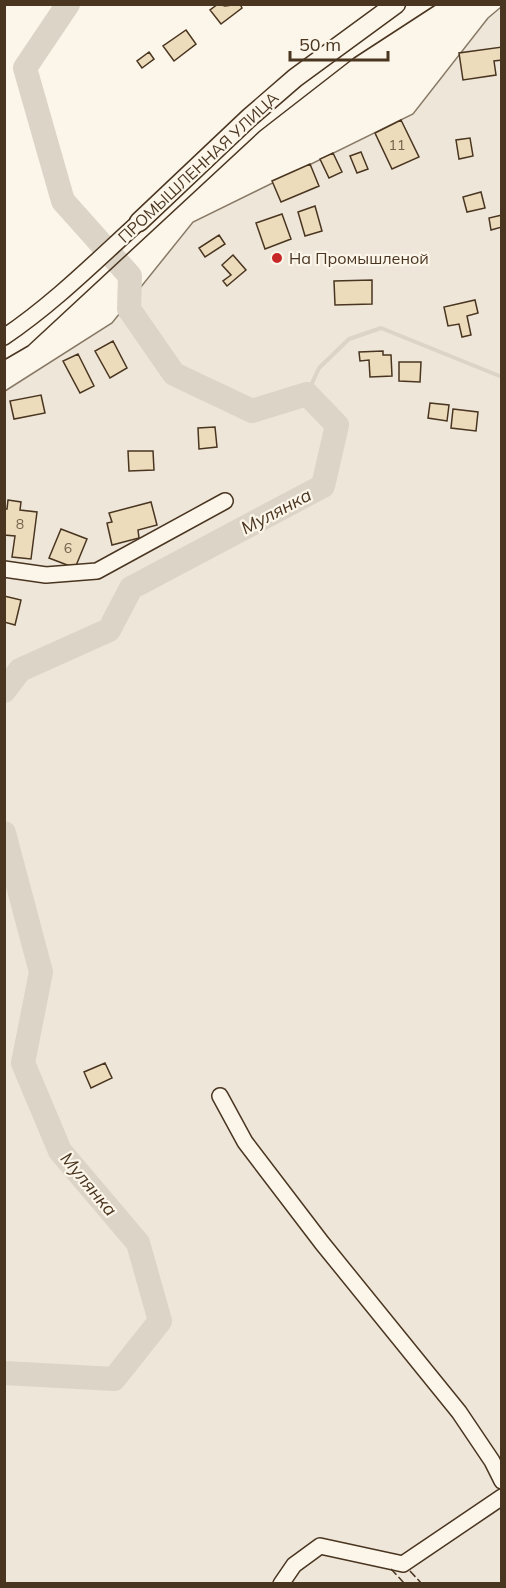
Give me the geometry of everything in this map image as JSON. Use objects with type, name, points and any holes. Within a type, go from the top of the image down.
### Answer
[{"type":"main road","name":"ПРОМЫШЛЕННАЯ УЛИЦА","points":[[139,222],[250,117],[295,78],[396,4]]},
{"type":"street","name":"ПРОМЫШЛЕННАЯ УЛИЦА","points":[[4,337],[62,292],[139,222]]},
{"type":"street","points":[[4,568],[46,575],[97,571],[225,501]]},
{"type":"street","points":[[220,1096],[245,1142],[322,1243],[459,1412],[492,1461],[501,1481]]},
{"type":"street","points":[[281,1584],[294,1565],[320,1546],[403,1564],[501,1497]]},
{"type":"shaded area","points":[[501,7],[501,1583],[5,1584],[5,391],[112,323],[193,222],[413,114],[488,18]]},
{"type":"building","points":[[218,4],[225,6],[240,4],[242,8],[221,24],[210,10]]},
{"type":"building","points":[[186,30],[196,44],[174,61],[163,46]]},
{"type":"building","points":[[502,47],[502,60],[494,61],[496,75],[463,80],[459,53]]},
{"type":"building","points":[[149,52],[154,59],[142,68],[137,61]]},
{"type":"building","points":[[401,120],[419,157],[392,169],[375,133]]},
{"type":"building","points":[[470,138],[473,156],[459,159],[456,140]]},
{"type":"building","points":[[361,152],[368,169],[357,173],[350,156]]},
{"type":"building","points":[[333,153],[342,172],[329,178],[320,159]]},
{"type":"building","points":[[310,164],[319,186],[281,202],[272,181]]},
{"type":"building","points":[[481,192],[485,208],[467,212],[463,197]]},
{"type":"building","points":[[315,206],[322,231],[305,236],[298,212]]},
{"type":"building","points":[[282,214],[291,239],[265,249],[256,223]]},
{"type":"building","points":[[502,215],[502,227],[491,230],[489,218]]},
{"type":"building","points":[[219,235],[225,244],[205,257],[199,248]]},
{"type":"building","points":[[233,255],[246,270],[227,286],[223,281],[231,275],[222,265]]},
{"type":"building","points":[[372,280],[372,304],[335,305],[334,281]]},
{"type":"building","points":[[475,300],[478,313],[467,316],[471,335],[462,337],[459,324],[448,326],[444,307]]},
{"type":"building","points":[[113,341],[127,368],[110,378],[95,351]]},
{"type":"building","points":[[383,351],[383,355],[391,355],[392,376],[370,377],[369,360],[360,361],[359,352]]},
{"type":"building","points":[[78,354],[94,386],[80,393],[63,361]]},
{"type":"building","points":[[399,362],[421,362],[420,382],[399,381]]},
{"type":"building","points":[[41,395],[45,413],[14,419],[10,401]]},
{"type":"building","points":[[430,403],[449,405],[447,421],[428,418]]},
{"type":"building","points":[[453,409],[478,412],[476,431],[451,428]]},
{"type":"building","points":[[215,427],[217,447],[199,449],[198,428]]},
{"type":"building","points":[[128,451],[153,451],[154,470],[129,471]]},
{"type":"building","points":[[8,500],[21,502],[20,510],[37,512],[31,559],[12,557],[15,536],[4,535],[4,509],[7,509]]},
{"type":"building","points":[[151,502],[157,525],[138,530],[139,538],[112,545],[107,523],[112,522],[109,513]]},
{"type":"building","points":[[61,529],[87,539],[75,568],[49,558]]},
{"type":"building","points":[[4,596],[21,600],[15,625],[4,622]]},
{"type":"building","points":[[105,1063],[112,1078],[91,1088],[84,1072]]},
{"type":"waterway","name":"Мулянка","points":[[4,691],[20,670],[109,630],[131,588],[323,486],[337,425],[307,394],[252,411],[174,374],[129,309],[130,276],[63,201],[25,68],[68,4]]},
{"type":"waterway","points":[[307,394],[319,368],[349,339],[381,328],[502,377]]},
{"type":"waterway","name":"Мулянка","points":[[4,833],[41,972],[23,1063],[60,1151],[138,1243],[160,1321],[114,1379],[4,1373]]},
{"type":"tram line","points":[[4,360],[28,346],[260,131],[354,58],[437,4]]},
{"type":"fence","points":[[391,1569],[405,1584]]},
{"type":"fence","points":[[410,1571],[422,1584]]},
{"type":"place","name":"На Промышленой","points":[[277,258]]}]
